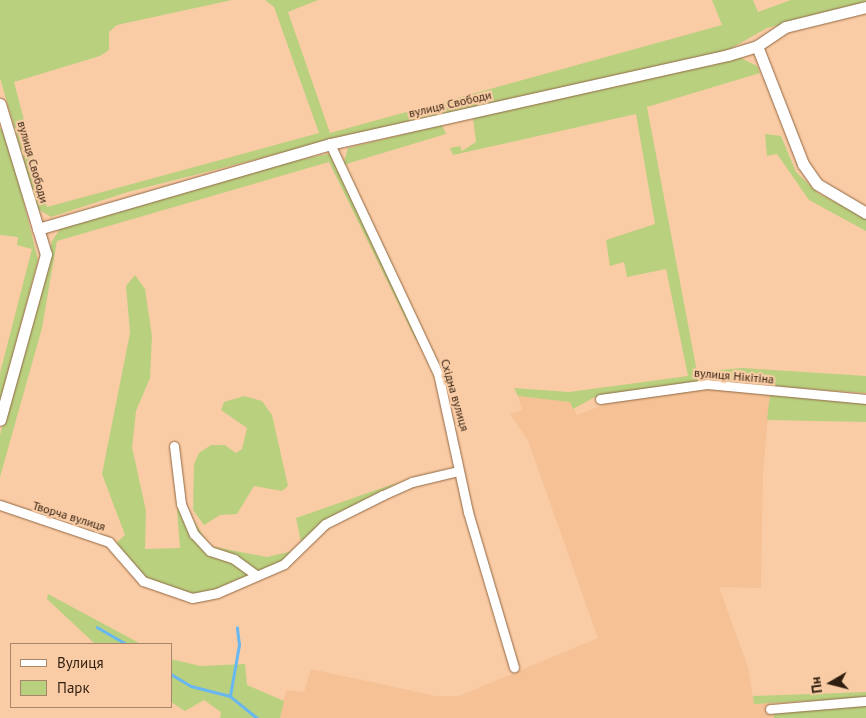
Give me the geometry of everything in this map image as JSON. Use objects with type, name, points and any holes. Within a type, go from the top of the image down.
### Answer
[{"type":"street","name":"вулиця Свободи","points":[[38,229],[330,144],[757,46],[785,28],[866,7]]},
{"type":"street","points":[[757,46],[802,164],[817,184],[866,213]]},
{"type":"street","name":"вулиця Свободи","points":[[0,420],[46,254],[1,111]]},
{"type":"street","name":"Східна вулиця","points":[[330,144],[438,373],[458,471],[514,668]]},
{"type":"street","name":"вулиця Нікітіна","points":[[600,399],[707,384],[866,399]]},
{"type":"street","points":[[174,446],[181,504],[194,534],[210,551],[234,559],[256,575]]},
{"type":"street","name":"Творча вулиця","points":[[0,505],[109,542],[144,581],[178,597],[209,596],[292,559],[332,520],[412,482],[458,471]]},
{"type":"street","points":[[770,709],[866,701]]},
{"type":"shaded area","points":[[698,388],[770,395],[763,472],[761,588],[719,587],[748,667],[754,704],[772,703],[774,718],[280,718],[286,690],[304,692],[311,669],[436,696],[459,696],[598,638],[528,441],[510,414],[522,410],[518,396],[570,402],[577,415],[616,400]]},
{"type":"green space","points":[[0,0],[232,0],[117,25],[109,32],[109,50],[100,56],[14,82],[47,207],[319,133],[274,7],[265,0],[318,0],[288,12],[330,133],[722,25],[712,0],[753,0],[758,12],[791,0],[866,0],[866,4],[767,28],[723,53],[366,131],[128,192],[51,217],[38,209],[0,78]]},
{"type":"green space","points":[[739,57],[757,66],[760,73],[647,107],[697,372],[742,368],[866,376],[866,393],[701,381],[595,397],[573,409],[570,402],[518,396],[514,388],[569,392],[688,376],[666,269],[627,277],[624,262],[610,266],[606,240],[655,224],[636,114],[453,155],[450,148],[460,146],[462,151],[476,142],[473,118]]},
{"type":"green space","points":[[442,125],[446,134],[343,165],[348,148]]},
{"type":"green space","points":[[0,128],[7,135],[38,260],[0,403],[0,373],[32,249],[17,245],[18,237],[0,235]]},
{"type":"green space","points":[[765,134],[781,136],[796,172],[819,194],[866,218],[866,231],[809,200],[777,154],[767,156]]},
{"type":"green space","points":[[332,153],[419,336],[416,340],[329,162],[57,241],[42,328],[0,477],[0,435],[52,241],[60,229],[262,168]]},
{"type":"green space","points":[[135,275],[145,289],[152,336],[150,378],[136,411],[132,447],[146,511],[145,549],[180,548],[177,510],[184,506],[210,546],[267,557],[293,551],[301,542],[296,518],[399,482],[328,519],[288,559],[208,594],[175,593],[136,572],[117,542],[125,535],[102,474],[130,333],[126,286]]},
{"type":"green space","points":[[770,395],[866,403],[866,422],[767,420]]},
{"type":"green space","points":[[244,396],[262,401],[272,415],[288,486],[282,491],[254,486],[237,514],[220,515],[204,525],[193,510],[194,464],[199,453],[211,445],[225,445],[236,453],[242,449],[247,428],[221,410],[224,402]]},
{"type":"green space","points":[[48,594],[139,643],[94,643],[47,599]]},
{"type":"green space","points":[[172,659],[200,666],[245,664],[247,685],[284,701],[280,718],[220,718],[221,712],[204,700],[185,711],[172,703]]},
{"type":"green space","points":[[866,692],[866,698],[754,704],[753,696]]},
{"type":"green space","points":[[866,705],[866,718],[774,718],[773,711]]},
{"type":"waterway","points":[[97,627],[125,643]]},
{"type":"waterway","points":[[230,696],[239,645],[237,628]]},
{"type":"waterway","points":[[172,675],[191,686],[230,696],[257,718]]}]
